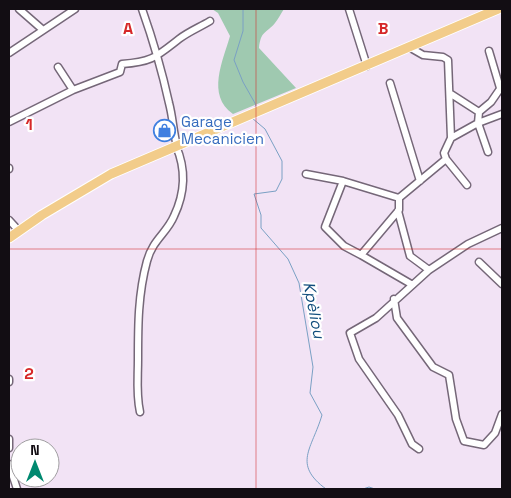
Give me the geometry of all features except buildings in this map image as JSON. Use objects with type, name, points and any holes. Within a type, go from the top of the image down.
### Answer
[{"type":"main road","points":[[9,238],[56,206],[111,174],[498,9]]},
{"type":"street","points":[[19,9],[43,30]]},
{"type":"street","points":[[9,53],[75,9]]},
{"type":"street","points":[[140,412],[136,392],[138,312],[147,260],[154,243],[174,217],[184,180],[182,161],[158,57],[142,9]]},
{"type":"street","points":[[348,9],[367,66]]},
{"type":"street","points":[[9,122],[73,90],[120,72],[122,64],[140,63],[158,57],[180,38],[210,21]]},
{"type":"street","points":[[409,47],[423,55],[447,58],[451,94],[451,138],[444,153],[446,159],[467,185]]},
{"type":"street","points":[[488,152],[478,123],[479,112],[491,102],[501,88],[489,51]]},
{"type":"street","points":[[58,67],[73,90]]},
{"type":"street","points":[[390,83],[420,181]]},
{"type":"street","points":[[451,94],[479,112]]},
{"type":"street","points":[[451,138],[478,123],[502,114]]},
{"type":"street","points":[[428,270],[410,256],[398,211],[399,198],[446,159]]},
{"type":"street","points":[[306,174],[343,180],[399,198]]},
{"type":"street","points":[[343,180],[325,227],[344,246],[411,284]]},
{"type":"street","points":[[361,255],[398,211]]},
{"type":"street","points":[[9,220],[19,231]]},
{"type":"street","points":[[419,449],[412,444],[398,415],[359,359],[350,333],[376,318],[394,299],[428,270],[468,244],[502,228]]},
{"type":"street","points":[[479,262],[502,284]]},
{"type":"street","points":[[394,299],[397,318],[433,367],[449,375],[456,419],[464,441],[484,445],[495,433],[502,414]]},
{"type":"street","points":[[9,439],[9,448]]},
{"type":"street","points":[[9,464],[17,489]]},
{"type":"green space","points":[[212,9],[284,9],[275,23],[263,35],[259,48],[296,88],[233,114],[225,106],[218,88],[221,67],[230,36],[218,13]]},
{"type":"waterway","points":[[243,9],[243,31],[234,60],[243,82],[256,105],[255,107]]},
{"type":"waterway","name":"Kpèliou","points":[[252,118],[265,129],[282,161],[282,179],[276,191],[254,194],[261,215],[261,228],[288,259],[299,283],[313,367],[310,393],[322,415],[307,455],[307,464],[316,480],[326,489]]},
{"type":"waterway","name":"Kpèliou","points":[[363,489],[369,487],[375,489]]},
{"type":"place","name":"Garage Mecanicien","points":[[165,130]]}]
